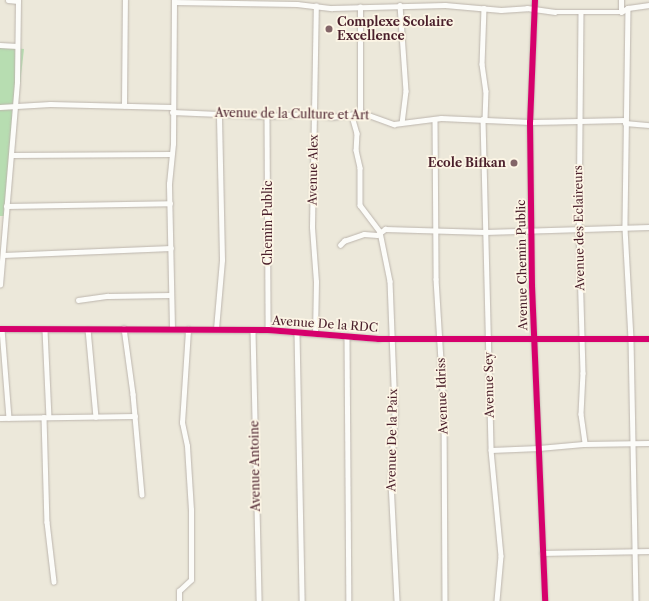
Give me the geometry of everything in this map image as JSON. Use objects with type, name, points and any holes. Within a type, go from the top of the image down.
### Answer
[{"type":"street","points":[[0,285],[4,255],[2,237],[11,155],[17,46],[18,1],[8,0]]},
{"type":"street","points":[[124,106],[125,0]]},
{"type":"street","points":[[457,6],[458,0]]},
{"type":"street","name":"Avenue Chemin Public","points":[[535,0],[533,9],[530,122],[535,339],[545,601]]},
{"type":"street","points":[[621,0],[621,12]]},
{"type":"street","points":[[172,329],[170,202],[174,1],[360,7],[400,5],[457,6],[581,12],[621,12],[628,8],[649,5]]},
{"type":"street","points":[[400,5],[406,91],[402,122]]},
{"type":"street","name":"Avenue Alex","points":[[315,334],[316,282],[312,227],[316,6]]},
{"type":"street","points":[[360,7],[360,113]]},
{"type":"street","name":"Avenue Sey","points":[[484,8],[482,64],[486,91],[484,119],[484,232],[491,450],[501,556],[497,601]]},
{"type":"street","points":[[628,8],[625,122],[625,228],[631,339],[636,601]]},
{"type":"street","name":"Avenue des Eclaireurs","points":[[581,12],[578,120],[579,229],[581,414],[585,444]]},
{"type":"street","points":[[0,45],[17,46]]},
{"type":"street","name":"Avenue de la Culture et Art","points":[[0,107],[50,104],[124,106],[204,112],[219,115],[267,116],[314,115],[331,117],[352,116],[360,113],[374,115],[391,123],[435,119],[484,119],[530,122],[578,120],[625,122],[649,125]]},
{"type":"street","points":[[216,329],[222,260],[219,115]]},
{"type":"street","name":"Chemin Public","points":[[267,116],[268,330]]},
{"type":"street","points":[[352,116],[357,133],[356,150],[360,168],[360,205],[380,232]]},
{"type":"street","name":"Avenue Idriss","points":[[435,119],[439,338],[444,411],[445,601]]},
{"type":"street","points":[[11,155],[171,154]]},
{"type":"street","points":[[6,206],[170,202]]},
{"type":"street","points":[[340,245],[344,241],[364,234],[377,235],[385,229],[484,232],[649,227]]},
{"type":"street","name":"Avenue De la Paix","points":[[380,232],[390,281],[395,414],[391,482],[397,601]]},
{"type":"street","points":[[4,255],[171,248]]},
{"type":"street","points":[[78,300],[108,296],[171,295]]},
{"type":"street","points":[[124,328],[135,416],[142,495]]},
{"type":"street","name":"Avenue De la RDC","points":[[1,329],[44,330],[124,328],[253,331],[268,330],[347,337],[391,339],[649,339]]},
{"type":"street","points":[[1,329],[9,418]]},
{"type":"street","points":[[88,329],[96,417]]},
{"type":"street","points":[[44,330],[47,522],[54,582]]},
{"type":"street","points":[[179,601],[179,591],[190,580],[191,510],[187,446],[182,423],[188,330]]},
{"type":"street","name":"Avenue Antoine","points":[[253,331],[259,601]]},
{"type":"street","points":[[297,333],[302,601]]},
{"type":"street","points":[[347,337],[350,601]]},
{"type":"street","points":[[0,418],[135,416]]},
{"type":"street","points":[[491,450],[585,444],[649,443]]},
{"type":"street","points":[[542,553],[649,551]]},
{"type":"green space","points":[[0,46],[24,49],[5,216],[0,216]]},
{"type":"cycle path","points":[[535,0],[530,122],[532,286],[545,601]]},
{"type":"cycle path","points":[[0,329],[268,330],[379,339],[649,339]]},
{"type":"place","name":"Complexe Scolaire Excellence","points":[[329,29]]},
{"type":"place","name":"Ecole Bifkan","points":[[514,163]]}]
